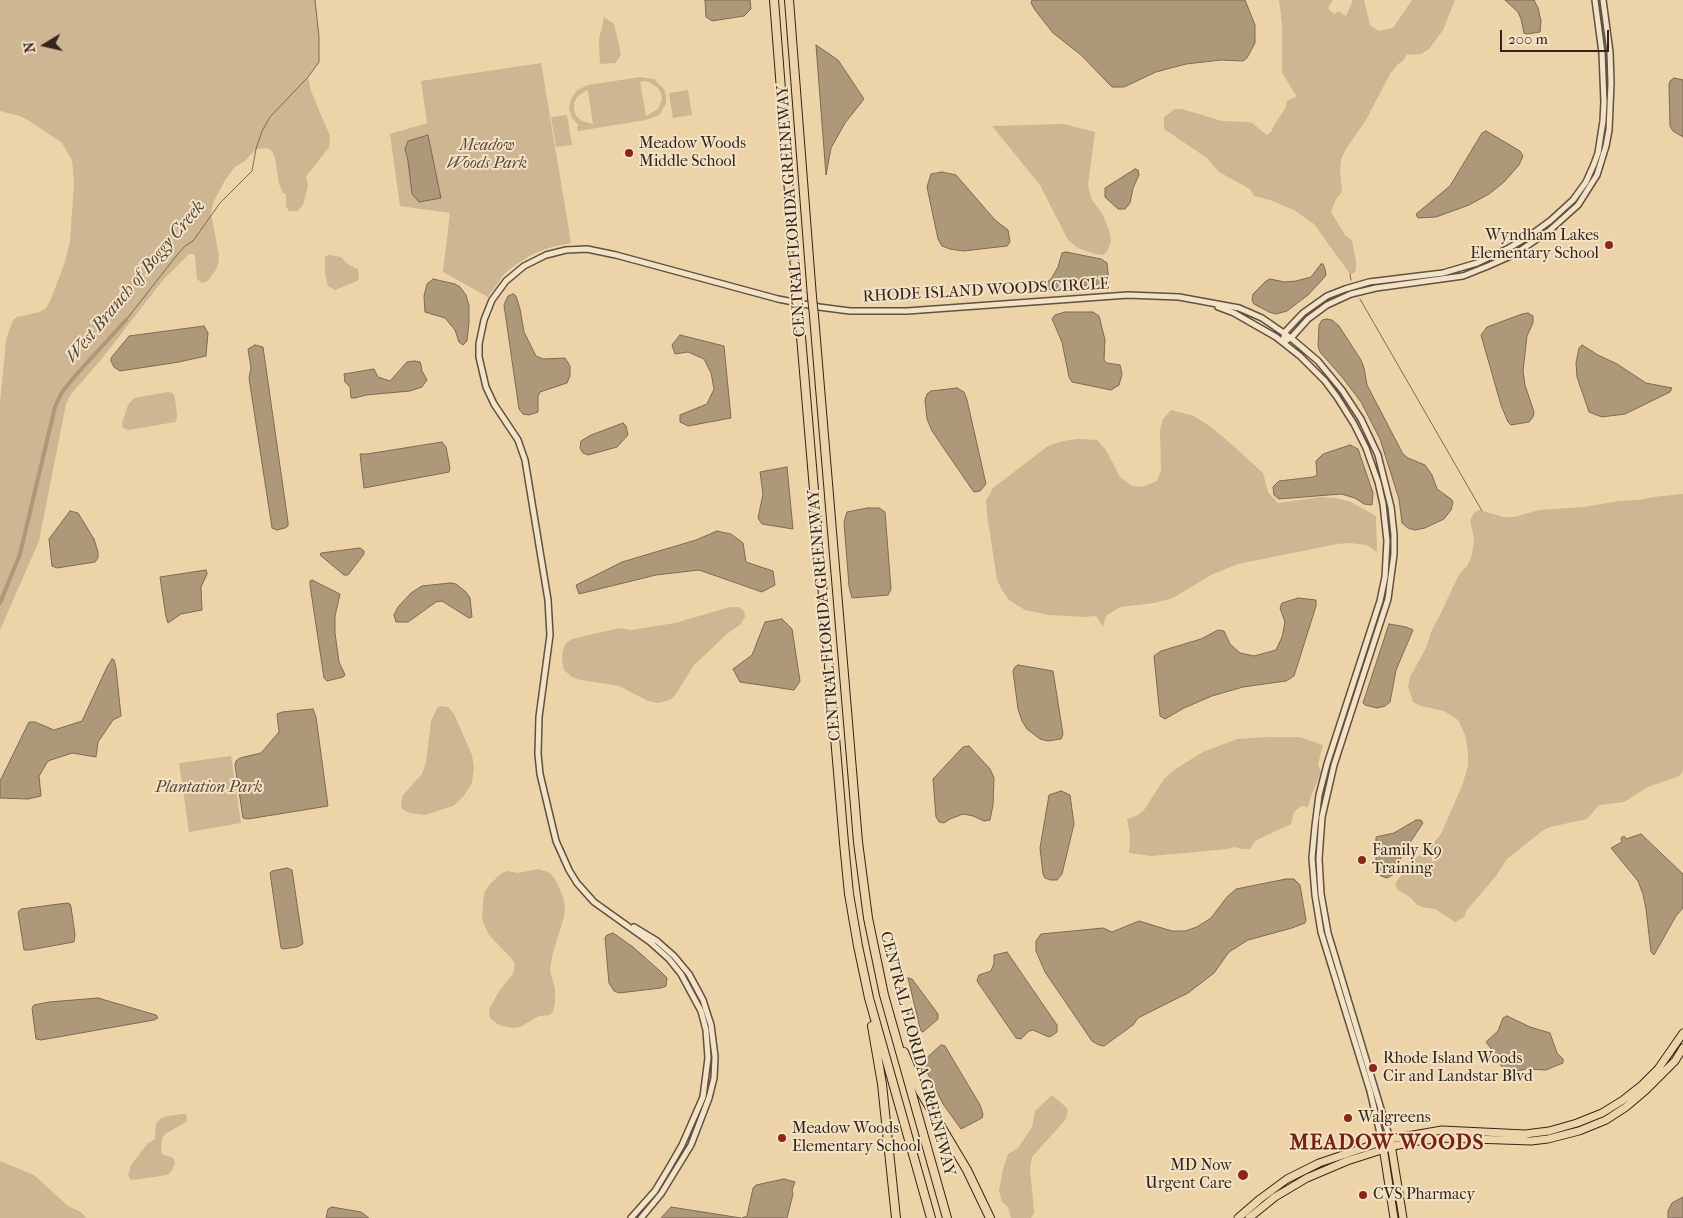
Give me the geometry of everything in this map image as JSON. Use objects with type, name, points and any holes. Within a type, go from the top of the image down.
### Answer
[{"type":"highway","name":"CENTRAL FLORIDA GREENEWAY","points":[[774,0],[797,294],[844,843],[851,903],[863,972],[931,1218]]},
{"type":"highway","name":"CENTRAL FLORIDA GREENEWAY","points":[[789,0],[858,842],[877,969],[947,1218]]},
{"type":"highway","points":[[868,918],[892,1012],[910,1068],[932,1114],[975,1185],[990,1218]]},
{"type":"highway","points":[[863,972],[882,1084],[896,1218]]},
{"type":"main road","points":[[1249,1218],[1276,1197],[1308,1178],[1383,1146],[1390,1139],[1442,1130],[1525,1134],[1549,1131],[1602,1113],[1642,1085],[1658,1069],[1683,1034]]},
{"type":"main road","points":[[1238,1218],[1287,1179],[1320,1163],[1383,1146],[1392,1147],[1444,1138],[1531,1142],[1579,1131],[1606,1120],[1626,1107],[1646,1090],[1674,1061],[1683,1048]]},
{"type":"main road","points":[[1390,1139],[1403,1218]]},
{"type":"main road","points":[[1383,1146],[1394,1218]]},
{"type":"street","points":[[1283,342],[1285,332],[1303,313],[1327,296],[1369,282],[1456,270],[1486,260],[1538,230],[1573,200],[1591,172],[1602,135],[1604,102],[1602,53],[1595,0]]},
{"type":"street","points":[[1283,342],[1291,338],[1308,319],[1327,305],[1351,294],[1376,288],[1462,276],[1515,254],[1550,231],[1578,205],[1597,175],[1606,146],[1611,114],[1610,52],[1603,0]]},
{"type":"street","points":[[1591,172],[1597,175]]},
{"type":"street","name":"RHODE ISLAND WOODS CIRCLE","points":[[631,1218],[655,1191],[682,1145],[703,1097],[709,1051],[701,1011],[681,974],[669,959],[650,942],[594,902],[577,883],[556,841],[540,774],[538,738],[550,635],[548,600],[525,460],[518,440],[494,404],[486,387],[479,357],[479,344],[484,320],[492,300],[506,281],[524,266],[546,255],[566,250],[587,249],[616,255],[778,299],[850,311],[907,311],[1128,295],[1179,297],[1239,308],[1262,318],[1285,332],[1318,361],[1342,390],[1365,426],[1378,456],[1391,507],[1394,554],[1390,590],[1332,773],[1322,817],[1319,859],[1321,894],[1328,933],[1390,1139]]},
{"type":"street","name":"RHODE ISLAND WOODS CIRCLE","points":[[1204,302],[1234,313],[1256,324],[1300,356],[1325,381],[1358,431],[1378,482],[1386,526],[1387,557],[1385,577],[1377,610],[1327,764],[1319,795],[1312,858],[1315,895],[1322,932],[1370,1091],[1383,1146]]},
{"type":"street","name":"RHODE ISLAND WOODS CIRCLE","points":[[613,917],[657,941],[690,974],[703,1000],[712,1026],[715,1057],[714,1078],[709,1098],[691,1145],[661,1194],[641,1218]]},
{"type":"green space","points":[[0,0],[315,0],[319,37],[319,62],[308,77],[311,91],[330,136],[329,147],[306,177],[308,185],[306,194],[303,205],[298,211],[289,211],[286,207],[286,194],[283,193],[279,184],[272,151],[267,148],[256,149],[245,161],[235,167],[225,180],[213,203],[211,214],[219,255],[218,265],[208,281],[202,283],[197,279],[195,256],[189,254],[163,280],[100,361],[71,394],[66,404],[39,541],[0,630],[0,404],[6,340],[13,320],[17,317],[40,312],[46,308],[51,299],[65,262],[70,242],[74,182],[72,160],[62,143],[28,120],[0,111]]},
{"type":"green space","points":[[1279,0],[1333,0],[1329,10],[1335,14],[1338,11],[1346,16],[1353,0],[1364,0],[1370,25],[1379,31],[1393,28],[1412,0],[1455,0],[1443,30],[1429,49],[1421,54],[1407,54],[1390,74],[1366,120],[1341,159],[1342,192],[1336,199],[1331,212],[1345,235],[1352,241],[1356,261],[1356,270],[1353,274],[1350,274],[1314,224],[1294,210],[1270,200],[1254,196],[1250,189],[1219,172],[1207,158],[1164,129],[1164,117],[1175,109],[1182,109],[1222,121],[1252,123],[1267,135],[1271,132],[1285,109],[1287,101],[1297,96],[1282,72],[1282,24]]},
{"type":"green space","points":[[604,17],[614,24],[621,54],[616,63],[600,64],[599,40]]},
{"type":"green space","name":"Meadow Woods Park","points":[[541,63],[571,243],[535,253],[518,263],[505,273],[488,297],[443,272],[450,213],[400,206],[390,134],[427,123],[421,81]]},
{"type":"green space","points":[[640,77],[654,79],[664,89],[666,104],[659,115],[646,120],[578,131],[577,127],[579,126],[572,118],[569,108],[571,99],[577,90],[588,85]],"holes":[[[645,81],[657,87],[661,93],[662,100],[658,109],[646,116],[640,82]],[[588,91],[593,124],[582,121],[576,116],[574,110],[574,103],[577,97]]]},
{"type":"green space","points":[[688,90],[692,115],[673,118],[669,93]]},
{"type":"green space","points":[[567,115],[572,145],[556,147],[551,117]]},
{"type":"green space","points":[[1064,124],[1095,132],[1088,185],[1092,200],[1102,213],[1109,230],[1111,241],[1107,252],[1103,255],[1078,248],[1068,240],[1040,185],[992,126]]},
{"type":"green space","points":[[325,256],[341,257],[347,264],[358,269],[359,278],[357,281],[335,290],[328,286],[325,274]]},
{"type":"green space","points":[[168,392],[173,393],[175,398],[177,417],[175,422],[129,430],[123,428],[122,423],[128,405],[134,398]]},
{"type":"green space","points":[[1171,410],[1194,416],[1229,442],[1263,473],[1268,492],[1278,503],[1321,497],[1336,498],[1351,502],[1376,516],[1377,552],[1367,545],[1337,544],[1238,564],[1211,575],[1173,598],[1154,603],[1120,607],[1106,616],[1103,627],[1096,616],[1049,615],[1025,610],[1009,600],[997,580],[988,521],[986,501],[993,488],[1048,446],[1078,439],[1097,440],[1106,450],[1120,477],[1132,486],[1142,487],[1157,481],[1161,470],[1160,430],[1163,419]]},
{"type":"green space","points":[[1683,494],[1683,771],[1679,776],[1648,787],[1624,802],[1599,805],[1587,819],[1550,827],[1541,832],[1507,859],[1496,876],[1467,910],[1464,917],[1455,922],[1435,909],[1416,904],[1411,898],[1398,890],[1395,884],[1410,863],[1429,848],[1441,834],[1462,786],[1468,766],[1468,751],[1465,735],[1458,720],[1444,711],[1421,706],[1413,702],[1408,687],[1410,677],[1426,648],[1432,630],[1460,573],[1467,566],[1472,555],[1474,539],[1470,520],[1474,513],[1479,510],[1504,517],[1514,517],[1539,510],[1584,507]]},
{"type":"green space","points":[[730,607],[739,607],[744,611],[745,617],[741,624],[727,634],[694,665],[676,694],[670,700],[658,703],[648,701],[619,686],[581,680],[572,677],[564,670],[563,650],[566,643],[572,639],[619,628],[631,630],[675,623]]},
{"type":"green space","points":[[441,706],[448,707],[454,714],[472,755],[474,768],[472,783],[463,797],[453,806],[425,815],[410,813],[402,809],[403,795],[422,774],[426,762],[431,721],[437,708]]},
{"type":"green space","points":[[1299,737],[1323,745],[1318,764],[1321,772],[1308,807],[1301,806],[1294,812],[1291,824],[1255,841],[1250,849],[1235,847],[1152,856],[1129,853],[1130,837],[1127,819],[1136,816],[1144,810],[1164,779],[1177,768],[1203,752],[1237,739]]},
{"type":"green space","name":"Plantation Park","points":[[231,756],[241,823],[189,832],[179,763]]},
{"type":"green space","points":[[539,869],[550,873],[555,879],[563,897],[565,908],[552,956],[550,971],[555,989],[555,1003],[550,1015],[539,1016],[520,1027],[512,1028],[499,1025],[490,1018],[489,1009],[500,990],[513,974],[515,964],[489,935],[484,924],[482,917],[484,893],[490,884],[502,873],[508,871],[517,873]]},
{"type":"green space","points":[[1052,1095],[1068,1109],[1066,1119],[1032,1157],[1030,1168],[1034,1213],[1031,1218],[1011,1218],[1008,1207],[1002,1202],[999,1191],[1008,1154],[1018,1148],[1032,1127],[1035,1111]]},
{"type":"green space","points":[[186,1114],[186,1122],[165,1134],[162,1138],[162,1154],[173,1158],[175,1163],[169,1174],[130,1179],[128,1175],[131,1165],[148,1143],[155,1139],[156,1124],[164,1117]]},
{"type":"green space","points":[[0,1161],[34,1175],[68,1206],[81,1212],[86,1218],[0,1218]]},
{"type":"shaded area","points":[[705,0],[750,0],[751,9],[744,16],[712,21],[706,17]]},
{"type":"shaded area","points":[[1032,0],[1245,0],[1255,25],[1255,43],[1247,58],[1243,61],[1221,60],[1186,64],[1156,72],[1124,87],[1112,87],[1081,55],[1053,33],[1035,10],[1031,3]]},
{"type":"shaded area","points":[[1505,0],[1534,0],[1541,21],[1540,32],[1524,33],[1518,12]]},
{"type":"shaded area","points":[[816,45],[838,60],[864,99],[845,123],[831,148],[826,175]]},
{"type":"shaded area","points":[[1674,78],[1683,80],[1683,137],[1673,131],[1670,126],[1669,85],[1670,81]]},
{"type":"shaded area","points":[[1486,131],[1520,151],[1523,156],[1519,165],[1504,182],[1489,194],[1469,205],[1436,217],[1418,218],[1416,214],[1450,186],[1482,133]]},
{"type":"shaded area","points":[[428,135],[441,198],[419,202],[412,194],[405,149],[408,141]]},
{"type":"shaded area","points":[[1135,169],[1138,170],[1139,175],[1133,188],[1130,203],[1125,209],[1118,209],[1105,197],[1105,188]]},
{"type":"shaded area","points":[[942,172],[956,175],[995,220],[1008,230],[1010,242],[1007,246],[963,251],[942,246],[938,239],[927,187],[931,174]]},
{"type":"shaded area","points":[[1066,252],[1101,259],[1107,263],[1109,283],[1035,291],[1051,279],[1058,267],[1062,253]]},
{"type":"shaded area","points":[[1323,264],[1326,275],[1308,295],[1287,311],[1276,314],[1254,304],[1252,300],[1253,294],[1266,281],[1270,279],[1285,282],[1311,277]]},
{"type":"shaded area","points":[[433,279],[455,284],[466,295],[469,306],[469,322],[467,341],[463,345],[459,342],[455,330],[445,318],[425,312],[424,296],[427,284]]},
{"type":"shaded area","points":[[513,294],[516,296],[520,309],[524,332],[536,356],[543,359],[565,358],[570,366],[570,376],[567,383],[540,392],[538,396],[538,412],[529,415],[523,414],[519,409],[504,305],[508,296]]},
{"type":"shaded area","points":[[1065,312],[1093,312],[1099,316],[1105,340],[1104,360],[1107,363],[1120,365],[1122,374],[1119,385],[1111,390],[1072,382],[1069,377],[1062,342],[1052,319],[1055,315]]},
{"type":"shaded area","points":[[1528,313],[1533,316],[1533,323],[1527,336],[1523,371],[1525,385],[1534,412],[1529,422],[1511,425],[1501,405],[1481,335],[1487,327]]},
{"type":"shaded area","points":[[1322,320],[1332,320],[1339,326],[1361,360],[1367,385],[1403,454],[1425,465],[1432,475],[1437,489],[1453,502],[1451,510],[1444,519],[1425,528],[1415,530],[1408,528],[1402,523],[1399,499],[1380,439],[1361,402],[1320,352],[1318,346],[1319,325]]},
{"type":"shaded area","points":[[204,326],[208,333],[206,356],[120,371],[114,367],[111,361],[111,358],[129,336]]},
{"type":"shaded area","points":[[680,335],[724,346],[731,418],[688,426],[680,422],[680,415],[707,404],[714,389],[711,373],[704,359],[688,352],[675,354],[672,345]]},
{"type":"shaded area","points":[[255,345],[263,347],[288,522],[288,526],[277,530],[272,528],[249,378],[251,368],[248,349]]},
{"type":"shaded area","points":[[1582,345],[1617,364],[1646,383],[1672,388],[1670,392],[1625,414],[1602,417],[1589,412],[1577,377],[1576,363],[1579,348]]},
{"type":"shaded area","points":[[407,362],[420,362],[427,380],[422,387],[410,391],[351,398],[350,387],[345,382],[344,374],[374,369],[378,377],[390,381]]},
{"type":"shaded area","points":[[957,388],[964,392],[967,400],[986,484],[980,491],[974,492],[971,488],[932,431],[927,419],[925,400],[927,394],[931,391]]},
{"type":"shaded area","points":[[623,423],[626,426],[628,435],[617,447],[588,455],[583,453],[580,448],[581,441],[591,435]]},
{"type":"shaded area","points":[[442,442],[446,447],[449,472],[364,488],[360,454]]},
{"type":"shaded area","points":[[1350,445],[1358,449],[1373,493],[1372,505],[1364,504],[1355,498],[1341,494],[1279,499],[1274,495],[1273,487],[1279,481],[1317,475],[1316,461],[1323,454]]},
{"type":"shaded area","points":[[787,467],[793,529],[762,524],[758,518],[763,494],[760,472]]},
{"type":"shaded area","points":[[879,508],[885,512],[891,589],[888,595],[852,598],[849,586],[844,522],[847,512]]},
{"type":"shaded area","points":[[70,511],[78,513],[94,539],[98,558],[95,562],[57,568],[52,566],[49,539]]},
{"type":"shaded area","points":[[717,531],[731,534],[743,543],[746,562],[773,571],[775,585],[762,592],[699,570],[656,575],[579,594],[576,585],[622,562],[696,540]]},
{"type":"shaded area","points":[[360,548],[364,551],[364,554],[348,575],[344,575],[320,555],[321,553]]},
{"type":"shaded area","points":[[206,570],[207,574],[201,587],[202,610],[181,614],[168,623],[160,577]]},
{"type":"shaded area","points":[[312,580],[340,594],[335,616],[335,633],[339,662],[345,675],[327,681],[324,678],[310,585]]},
{"type":"shaded area","points":[[456,584],[470,598],[472,617],[469,618],[442,601],[436,602],[408,622],[396,622],[394,615],[398,607],[411,593],[422,586]]},
{"type":"shaded area","points":[[1298,598],[1316,600],[1316,606],[1294,676],[1286,681],[1243,687],[1212,696],[1184,708],[1165,719],[1160,716],[1154,656],[1161,651],[1201,639],[1218,630],[1224,631],[1230,644],[1240,653],[1254,656],[1276,650],[1282,637],[1285,622],[1280,608],[1282,603]]},
{"type":"shaded area","points":[[782,619],[792,629],[800,681],[794,690],[740,682],[733,669],[752,655],[765,622]]},
{"type":"shaded area","points":[[1389,624],[1413,630],[1396,670],[1390,702],[1385,706],[1377,708],[1363,703]]},
{"type":"shaded area","points":[[112,659],[116,668],[121,716],[113,720],[98,742],[96,757],[72,753],[48,761],[39,776],[41,796],[28,799],[0,798],[0,781],[29,722],[35,722],[54,730],[82,721]]},
{"type":"shaded area","points":[[1018,665],[1053,671],[1063,734],[1061,739],[1048,741],[1040,739],[1027,729],[1022,721],[1018,709],[1013,671]]},
{"type":"shaded area","points":[[313,709],[316,717],[328,806],[248,819],[243,818],[236,761],[240,758],[261,753],[279,732],[277,714]]},
{"type":"shaded area","points":[[969,746],[990,769],[994,778],[993,805],[990,820],[984,821],[963,814],[944,823],[939,822],[936,817],[933,779],[963,747]]},
{"type":"shaded area","points":[[1061,791],[1070,795],[1074,824],[1062,874],[1057,880],[1050,880],[1045,878],[1043,874],[1040,848],[1049,795]]},
{"type":"shaded area","points":[[1416,820],[1421,820],[1423,823],[1398,863],[1396,873],[1387,878],[1381,876],[1376,862],[1376,837],[1394,833]]},
{"type":"shaded area","points":[[1641,834],[1683,874],[1683,908],[1676,916],[1654,955],[1651,952],[1646,909],[1638,881],[1611,848],[1622,842],[1621,838],[1624,836],[1626,839]]},
{"type":"shaded area","points":[[287,868],[292,870],[303,944],[283,949],[281,948],[270,873]]},
{"type":"shaded area","points":[[1294,879],[1300,885],[1305,923],[1248,940],[1229,952],[1214,973],[1188,993],[1138,1018],[1133,1025],[1104,1046],[1092,1041],[1045,972],[1036,951],[1036,941],[1041,934],[1103,928],[1112,932],[1139,921],[1172,931],[1185,931],[1197,927],[1211,918],[1227,897],[1236,889]]},
{"type":"shaded area","points":[[67,903],[71,907],[75,934],[74,942],[24,950],[18,912],[21,909]]},
{"type":"shaded area","points":[[613,933],[633,947],[667,978],[666,986],[619,993],[614,991],[609,983],[605,938]]},
{"type":"shaded area","points":[[1007,952],[1057,1025],[1057,1032],[1053,1035],[1049,1037],[1033,1030],[1029,1031],[1021,1039],[1016,1038],[977,981],[979,975],[991,971],[994,955]]},
{"type":"shaded area","points":[[908,978],[912,979],[938,1014],[938,1019],[923,1032],[920,1028]]},
{"type":"shaded area","points":[[98,998],[156,1015],[158,1018],[41,1040],[36,1039],[32,1008],[34,1005]]},
{"type":"shaded area","points":[[1507,1016],[1530,1027],[1550,1033],[1557,1053],[1563,1059],[1563,1063],[1546,1070],[1526,1069],[1510,1073],[1504,1071],[1496,1055],[1486,1042],[1498,1031],[1503,1018]]},
{"type":"shaded area","points":[[941,1045],[945,1046],[980,1105],[983,1114],[982,1118],[961,1129],[943,1104],[922,1062]]},
{"type":"shaded area","points":[[784,1179],[795,1182],[787,1218],[742,1218],[747,1216],[753,1188],[756,1185]]},
{"type":"shaded area","points":[[1683,1197],[1683,1218],[1668,1218],[1668,1211],[1672,1203]]},
{"type":"shaded area","points":[[332,1207],[361,1212],[369,1218],[326,1218],[328,1209]]},
{"type":"shaded area","points":[[671,1207],[741,1218],[661,1218]]},
{"type":"waterway","name":"West Branch of Boggy Creek","points":[[126,320],[177,255],[185,246],[193,241],[220,203],[252,171],[256,149],[262,131],[270,117],[308,77],[319,62],[319,37],[315,0]]},
{"type":"waterway","points":[[1350,274],[1351,280]]},
{"type":"waterway","points":[[1360,299],[1482,511]]},
{"type":"waterway","name":"West Branch of Boggy Creek","points":[[0,603],[20,554],[55,407],[62,392],[75,376],[126,320]]},
{"type":"place","name":"Meadow Woods Middle School","points":[[629,153]]},
{"type":"place","name":"Wyndham Lakes Elementary School","points":[[1609,245]]},
{"type":"place","name":"Family K9 Training","points":[[1362,860]]},
{"type":"place","name":"Rhode Island Woods Cir and Landstar Blvd","points":[[1373,1068]]},
{"type":"place","name":"Walgreens","points":[[1348,1118]]},
{"type":"place","name":"Meadow Woods Elementary School","points":[[782,1138]]},
{"type":"place","name":"MD Now Urgent Care","points":[[1243,1175]]},
{"type":"place","name":"CVS Pharmacy","points":[[1363,1195]]},
{"type":"district","name":"MEADOW WOODS","points":[[1387,1144]]}]
